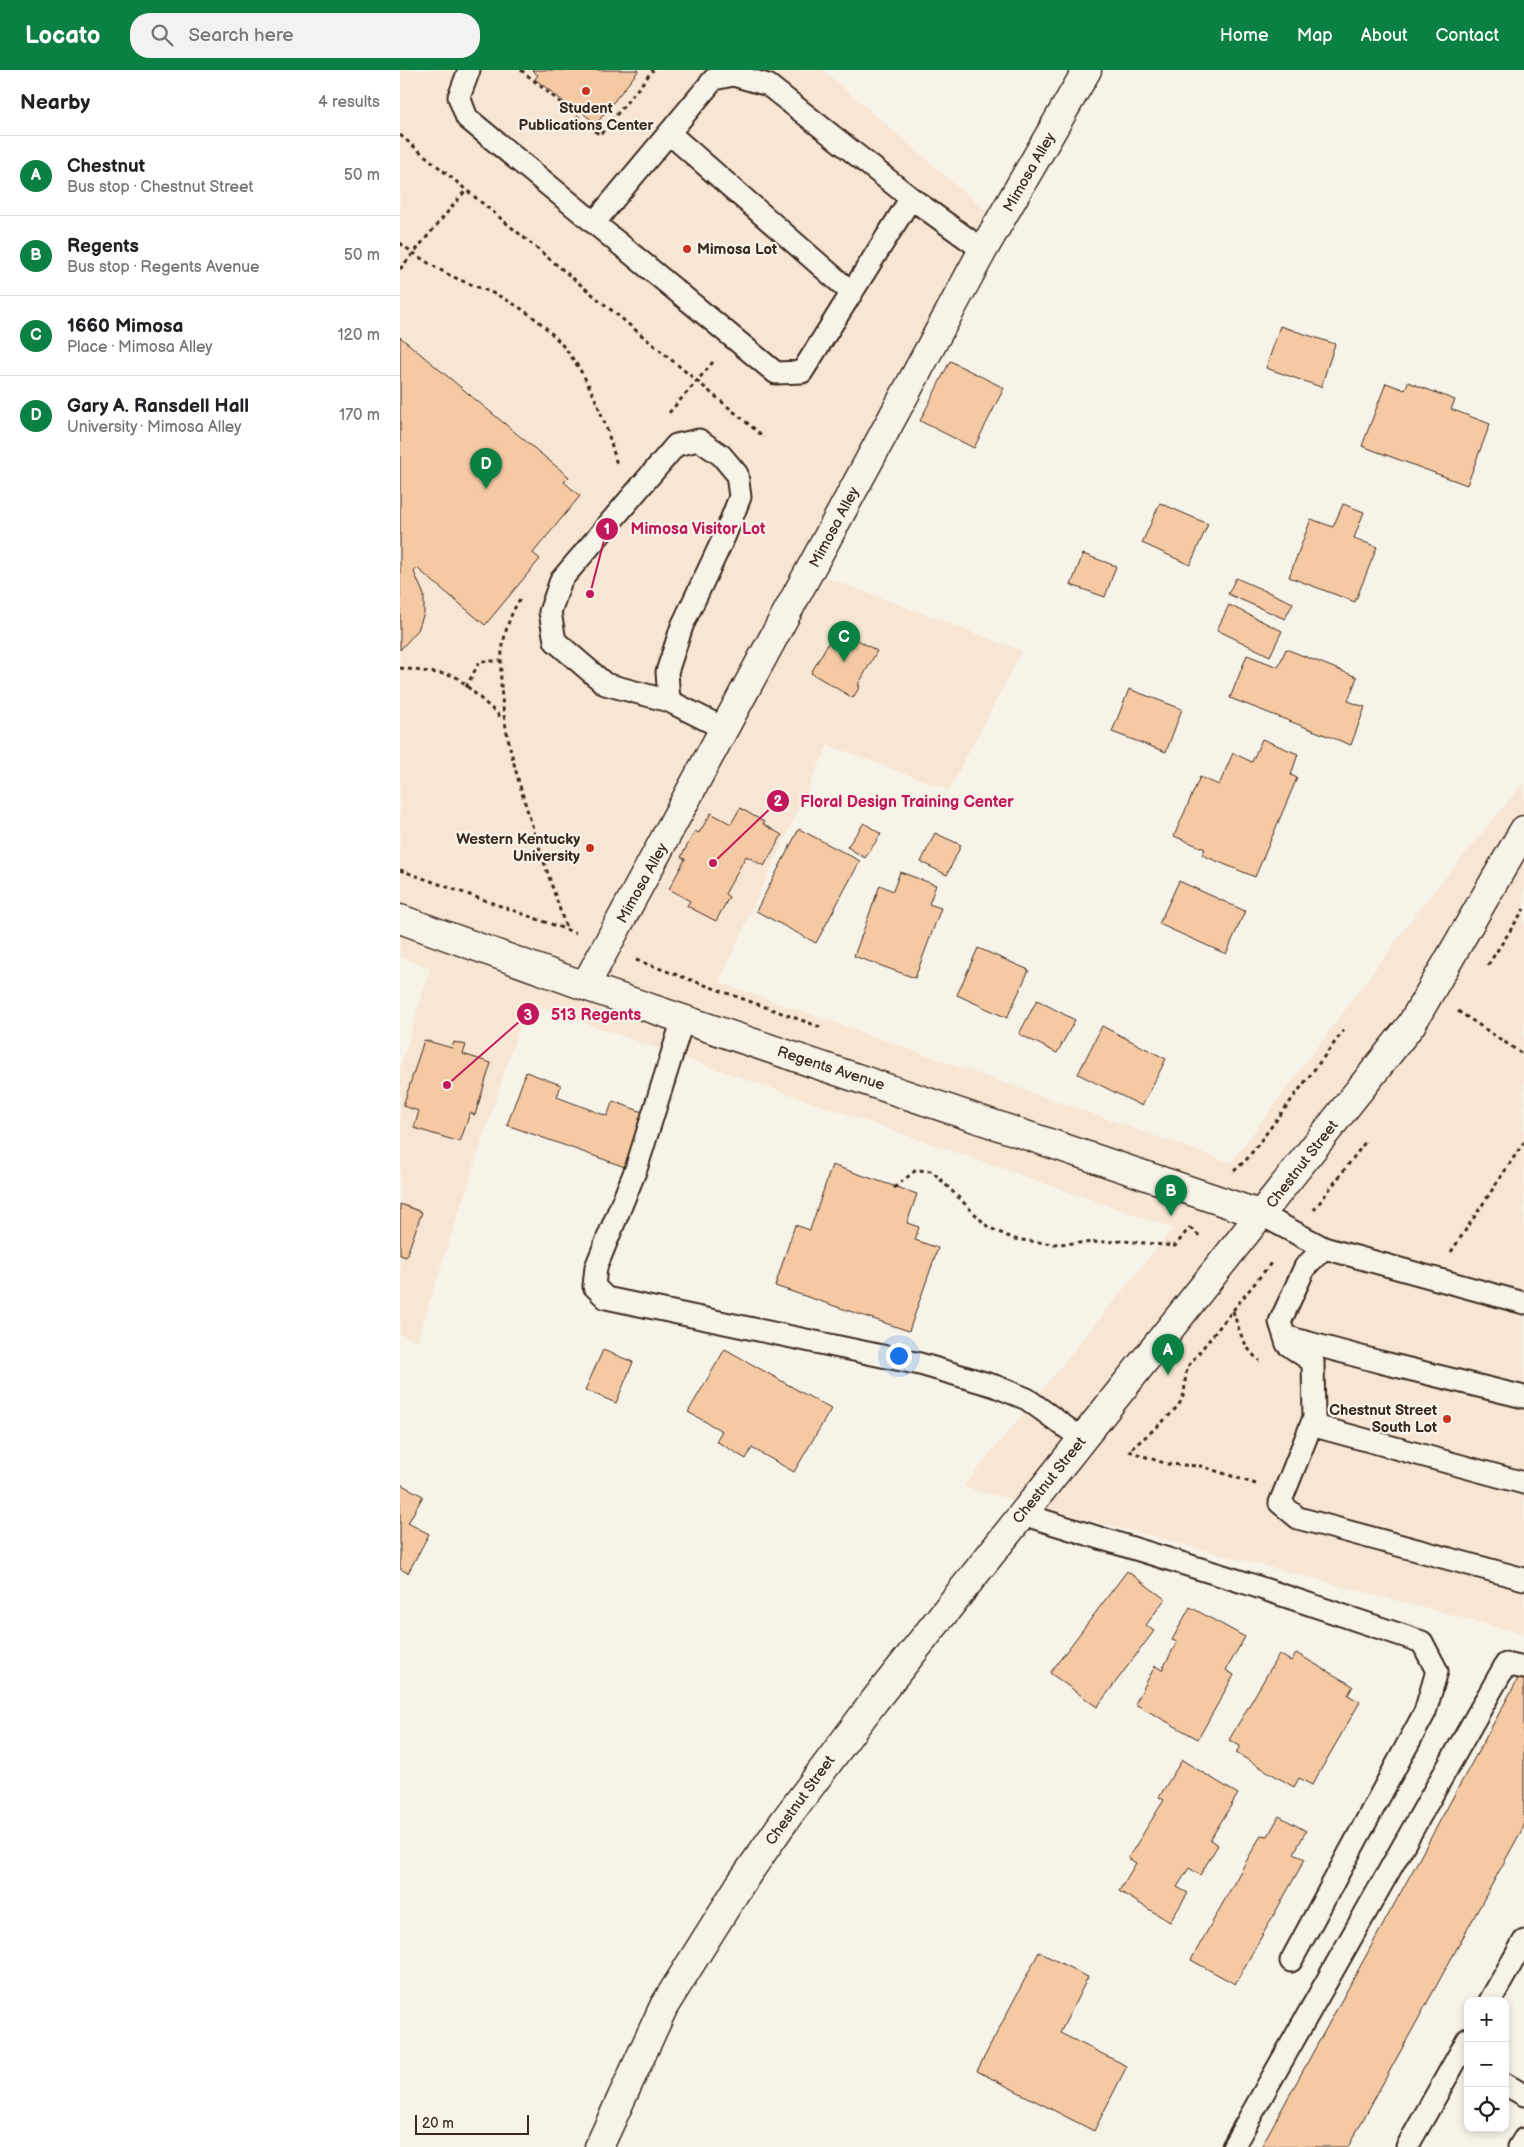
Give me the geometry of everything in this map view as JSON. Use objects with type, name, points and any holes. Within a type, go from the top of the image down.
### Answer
[{"type":"street","name":"Mimosa Alley","points":[[585,986],[983,250],[1087,70]]},
{"type":"street","name":"Chestnut Street","points":[[599,2147],[664,2006],[741,1883],[828,1760],[1411,1025],[1524,830]]},
{"type":"street","name":"Regents Avenue","points":[[400,919],[585,986],[1262,1214]]},
{"type":"lane","points":[[468,70],[459,97],[467,118],[776,373],[802,372],[911,198]]},
{"type":"lane","points":[[594,223],[714,80],[733,75],[768,85],[911,198],[983,250]]},
{"type":"lane","points":[[669,133],[852,293]]},
{"type":"lane","points":[[669,701],[667,672],[682,626],[725,535],[740,497],[737,474],[721,455],[700,440],[676,445],[561,580],[550,612],[555,641],[605,684],[669,701],[725,729]]},
{"type":"lane","points":[[683,1019],[636,1169],[596,1267],[594,1286],[606,1298],[920,1364],[995,1386],[1027,1399],[1082,1439]]},
{"type":"lane","points":[[1262,1214],[1324,1248],[1524,1303]]},
{"type":"lane","points":[[1324,1248],[1305,1267],[1280,1322],[1287,1344],[1313,1362],[1314,1418],[1280,1503],[1298,1518],[1524,1579]]},
{"type":"lane","points":[[1284,1336],[1380,1362],[1524,1397]]},
{"type":"lane","points":[[1311,1425],[1524,1483]]},
{"type":"lane","points":[[1022,1514],[1246,1583],[1422,1642],[1438,1671],[1425,1712],[1291,1961]]},
{"type":"lane","points":[[1233,2147],[1506,1664],[1524,1668]]},
{"type":"lane","points":[[1492,1997],[1524,1941]]},
{"type":"lane","points":[[1407,2147],[1464,2054]]},
{"type":"lane","points":[[1509,2086],[1524,2095]]},
{"type":"lane","points":[[1519,2147],[1524,2139]]},
{"type":"path","points":[[521,70],[600,136],[652,70]]},
{"type":"path","points":[[400,135],[764,437]]},
{"type":"path","points":[[400,269],[466,190]]},
{"type":"path","points":[[400,243],[444,273],[505,299],[544,327],[559,342],[587,381],[598,401],[619,471]]},
{"type":"path","points":[[665,418],[698,381]]},
{"type":"path","points":[[400,870],[566,928],[519,786],[504,719],[501,653],[510,622],[523,596]]},
{"type":"path","points":[[466,687],[480,661],[502,662]]},
{"type":"path","points":[[400,668],[452,675],[458,678],[504,719]]},
{"type":"path","points":[[1458,1011],[1524,1055]]},
{"type":"path","points":[[1234,1170],[1247,1159],[1344,1030]]},
{"type":"path","points":[[1451,1252],[1524,1142]]},
{"type":"path","points":[[894,1188],[916,1170],[932,1170],[988,1227],[1014,1239],[1054,1244],[1124,1241],[1176,1246],[1193,1223]]},
{"type":"path","points":[[1260,1485],[1201,1466],[1167,1464],[1128,1451],[1180,1405],[1185,1392],[1186,1373],[1189,1365],[1271,1263]]},
{"type":"shaded area","name":"Western Kentucky University","points":[[400,70],[823,70],[1007,229],[820,575],[1022,651],[949,790],[828,745],[719,982],[1231,1163],[1422,906],[1524,782],[1524,1634],[963,1487],[1173,1228],[527,1003],[417,1341],[400,1334],[400,1068],[430,968],[400,957]]},
{"type":"building","name":"Student Publications Center","points":[[532,70],[639,70],[596,124],[571,103],[569,106],[535,79],[538,75]]},
{"type":"building","points":[[1280,326],[1335,344],[1321,387],[1266,368]]},
{"type":"building","points":[[400,337],[569,477],[564,482],[580,496],[533,553],[540,559],[485,625],[417,568],[414,572],[424,595],[424,613],[418,630],[400,650]]},
{"type":"building","points":[[950,361],[1004,388],[974,448],[920,421]]},
{"type":"building","points":[[1408,382],[1455,400],[1451,409],[1490,424],[1467,485],[1362,446],[1386,383],[1405,390]]},
{"type":"building","points":[[1160,503],[1208,524],[1190,565],[1142,543]]},
{"type":"building","points":[[1343,504],[1364,512],[1354,538],[1377,547],[1355,602],[1289,577],[1311,519],[1333,527]]},
{"type":"building","points":[[1083,554],[1116,566],[1105,597],[1071,585]]},
{"type":"building","points":[[1236,578],[1293,603],[1285,619],[1228,594]]},
{"type":"building","points":[[1229,605],[1282,631],[1270,656],[1217,630]]},
{"type":"building","points":[[837,628],[877,651],[853,698],[811,673]]},
{"type":"building","points":[[1286,649],[1357,677],[1348,701],[1365,707],[1351,745],[1230,698],[1247,655],[1278,667]]},
{"type":"building","points":[[1129,689],[1182,709],[1166,752],[1112,732]]},
{"type":"building","points":[[1262,739],[1298,754],[1291,775],[1297,778],[1255,877],[1202,855],[1205,849],[1174,836],[1200,777],[1219,785],[1233,753],[1252,762]]},
{"type":"building","points":[[740,808],[782,835],[764,866],[746,856],[725,894],[729,897],[716,921],[687,906],[690,901],[669,889],[685,859],[681,857],[695,831],[699,833],[711,813],[731,824]]},
{"type":"building","points":[[864,823],[881,834],[865,858],[847,847]]},
{"type":"building","points":[[799,829],[860,861],[816,943],[756,911]]},
{"type":"building","points":[[935,833],[961,845],[947,875],[921,862]]},
{"type":"building","points":[[900,872],[936,885],[929,904],[941,908],[915,978],[854,956],[880,885],[893,891]]},
{"type":"building","points":[[1179,881],[1245,911],[1226,954],[1159,924]]},
{"type":"building","points":[[978,948],[1029,970],[1007,1018],[957,995]]},
{"type":"building","points":[[1037,1000],[1075,1020],[1057,1053],[1019,1034]]},
{"type":"building","points":[[1102,1026],[1166,1059],[1142,1106],[1078,1074]]},
{"type":"building","points":[[424,1040],[452,1048],[454,1042],[466,1045],[463,1054],[491,1063],[475,1115],[470,1113],[460,1142],[414,1128],[419,1111],[403,1106]]},
{"type":"building","points":[[526,1072],[561,1085],[557,1097],[607,1116],[613,1101],[645,1113],[625,1167],[507,1125]]},
{"type":"building","points":[[832,1165],[917,1194],[907,1223],[919,1227],[915,1240],[938,1248],[909,1331],[775,1286],[795,1225],[810,1230]]},
{"type":"building","points":[[400,1204],[422,1212],[406,1257],[400,1255]]},
{"type":"building","points":[[725,1349],[831,1409],[794,1472],[752,1448],[746,1459],[716,1441],[722,1431],[688,1412]]},
{"type":"building","points":[[603,1350],[633,1362],[616,1403],[585,1390]]},
{"type":"building","points":[[400,1484],[423,1496],[408,1523],[429,1534],[408,1573],[400,1569]]},
{"type":"building","points":[[1127,1571],[1165,1599],[1146,1625],[1154,1631],[1097,1707],[1050,1673]]},
{"type":"building","points":[[1190,1607],[1245,1637],[1226,1670],[1234,1675],[1198,1739],[1135,1704],[1155,1666],[1162,1670],[1177,1642],[1172,1640]]},
{"type":"building","points":[[1296,1653],[1353,1686],[1348,1695],[1360,1702],[1312,1785],[1299,1778],[1294,1787],[1236,1753],[1240,1746],[1229,1740],[1279,1654],[1291,1661]]},
{"type":"building","points":[[1519,1677],[1524,1678],[1524,1826],[1348,2147],[1261,2147]]},
{"type":"building","points":[[1182,1760],[1238,1794],[1210,1840],[1218,1845],[1200,1875],[1189,1868],[1177,1887],[1188,1893],[1170,1922],[1119,1891],[1136,1863],[1128,1858],[1164,1800],[1159,1797]]},
{"type":"building","points":[[1279,1816],[1306,1831],[1294,1853],[1305,1859],[1235,1984],[1191,1960],[1261,1835],[1268,1836]]},
{"type":"building","points":[[1039,1952],[1088,1977],[1060,2033],[1127,2066],[1094,2131],[977,2071]]},
{"type":"place","name":"Student Publications Center","points":[[586,91]]},
{"type":"place","name":"Mimosa Lot","points":[[687,249]]},
{"type":"place","name":"Gary A. Ransdell Hall","points":[[486,489]]},
{"type":"place","name":"Mimosa Visitor Lot","points":[[590,594]]},
{"type":"place","name":"1660 Mimosa","points":[[844,662]]},
{"type":"place","name":"Western Kentucky University","points":[[590,848]]},
{"type":"place","name":"Floral Design Training Center","points":[[713,863]]},
{"type":"place","name":"513 Regents","points":[[447,1085]]},
{"type":"place","name":"Regents","points":[[1171,1216]]},
{"type":"place","name":"Chestnut","points":[[1168,1375]]},
{"type":"place","name":"Chestnut Street South Lot","points":[[1447,1419]]}]
